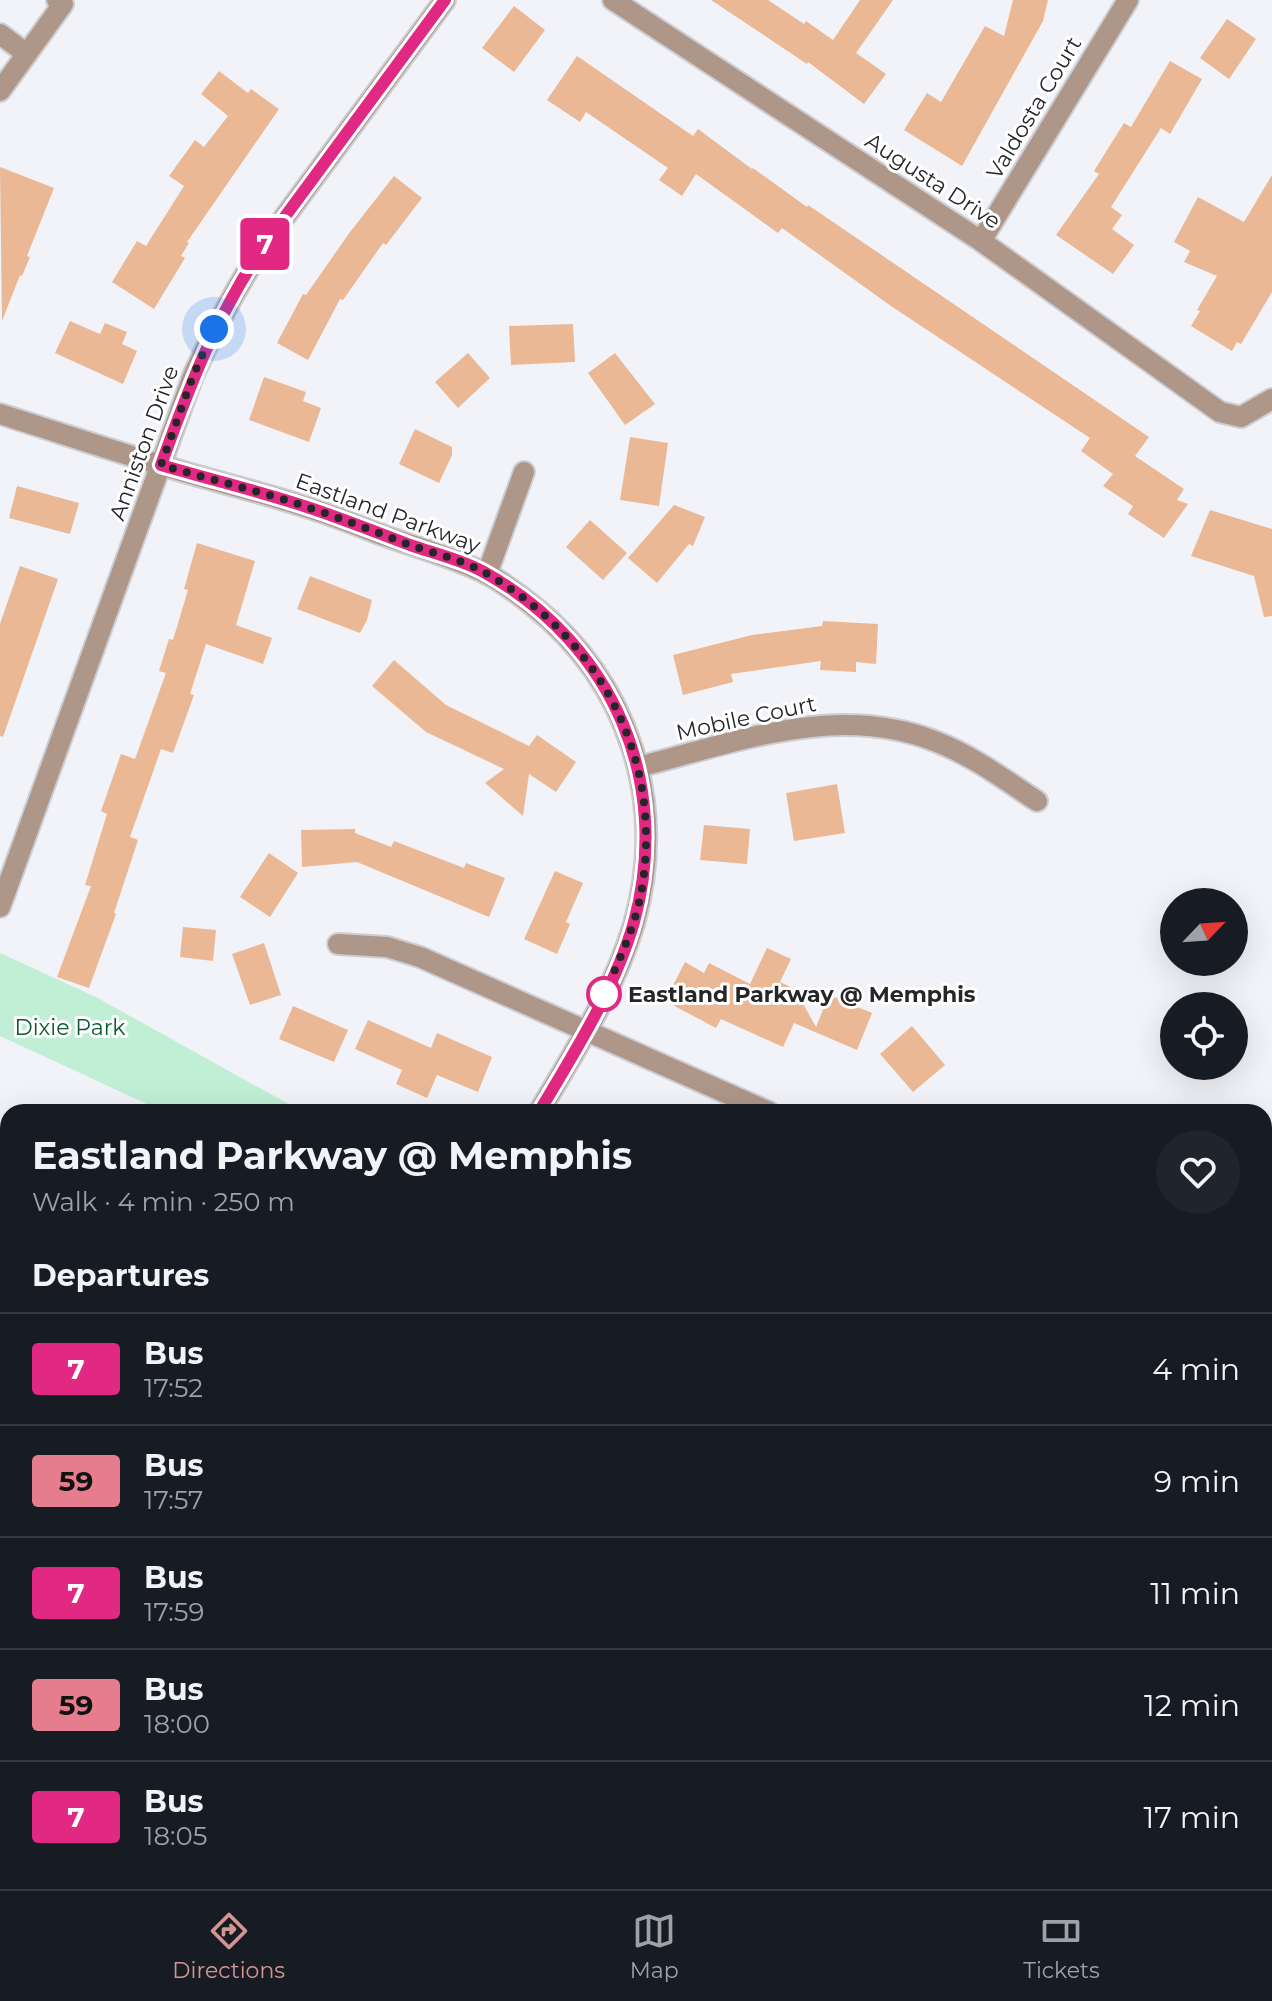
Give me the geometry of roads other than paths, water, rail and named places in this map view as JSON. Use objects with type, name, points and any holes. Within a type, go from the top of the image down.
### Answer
[{"type":"street","points":[[0,91],[63,4],[57,0]]},
{"type":"street","name":"Anniston Drive","points":[[0,907],[193,376],[236,287],[445,0]]},
{"type":"street","name":"Augusta Drive","points":[[613,0],[981,241],[1220,412],[1241,417],[1272,399]]},
{"type":"street","name":"Valdosta Court","points":[[981,241],[1128,0]]},
{"type":"street","points":[[0,34],[27,54]]},
{"type":"street","name":"Eastland Parkway","points":[[0,414],[312,509],[487,574],[556,624],[584,654],[622,720],[638,767],[647,843],[643,883],[633,926],[586,1032],[544,1104]]},
{"type":"street","points":[[487,574],[524,472]]},
{"type":"street","name":"Mobile Court","points":[[638,767],[791,729],[844,723],[894,728],[938,742],[980,764],[1037,801]]},
{"type":"street","points":[[338,944],[387,947],[420,957],[751,1104]]},
{"type":"place","name":"Eastland Parkway @ Memphis","points":[[604,994]]},
{"type":"park label","name":"Dixie Park","points":[[70,1027]]}]
